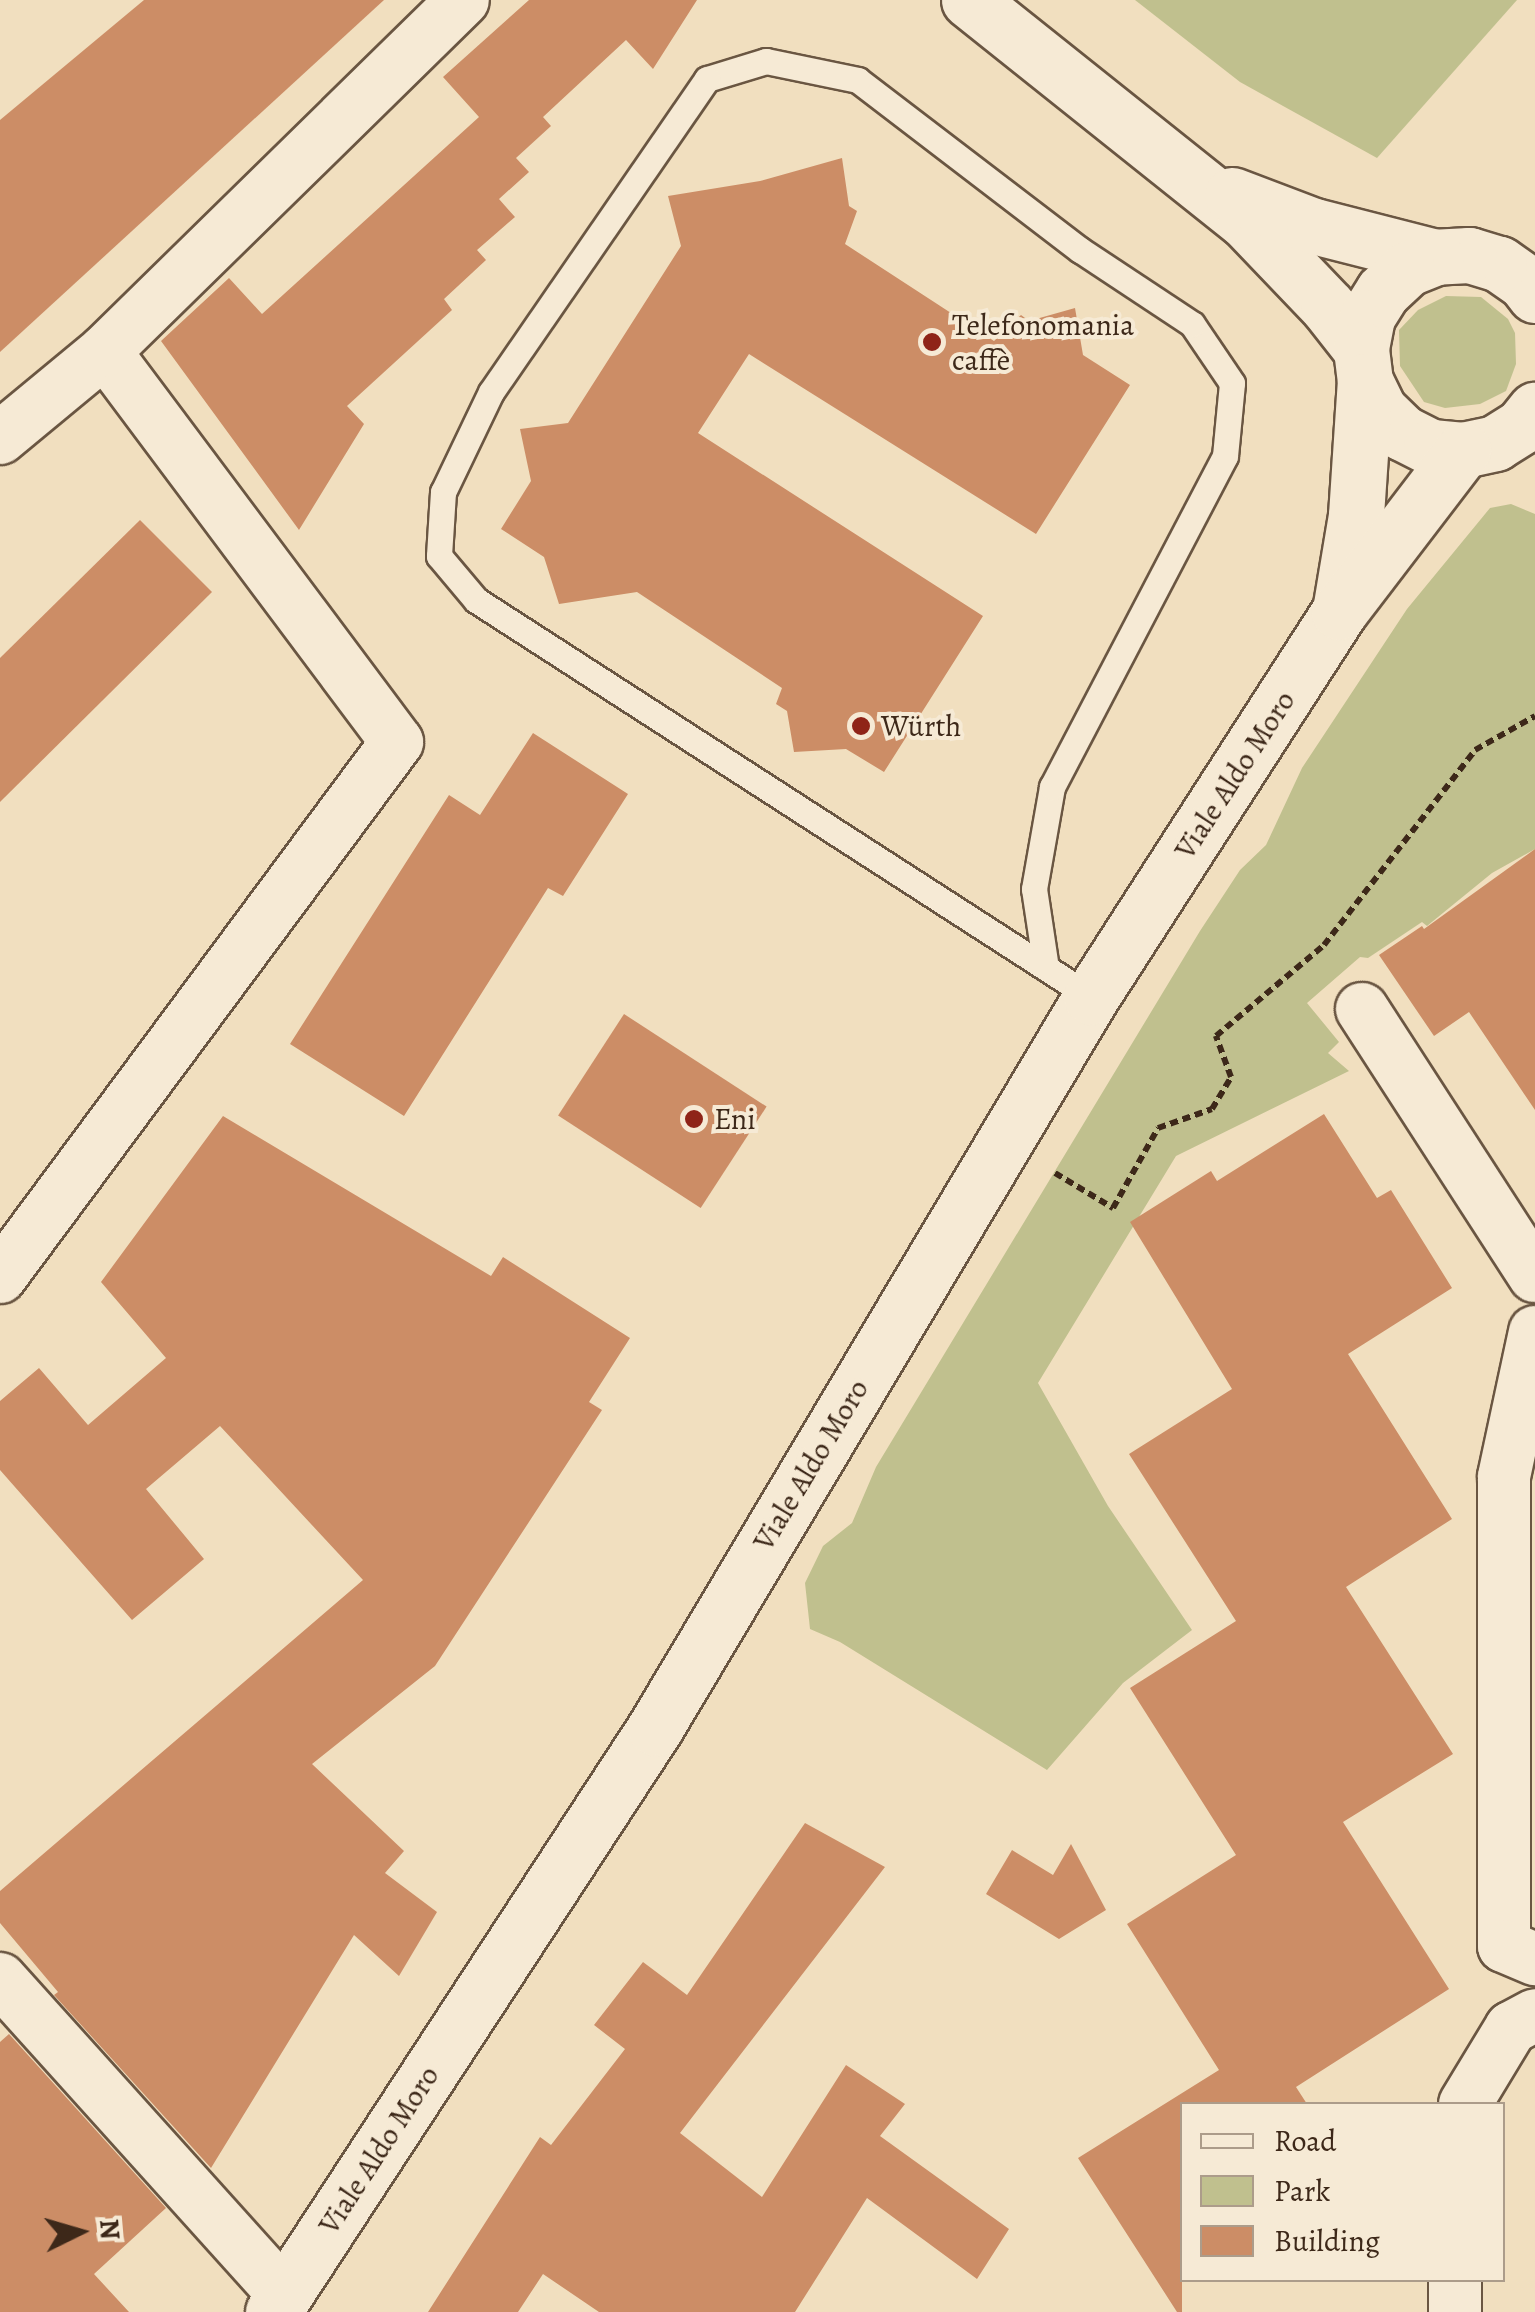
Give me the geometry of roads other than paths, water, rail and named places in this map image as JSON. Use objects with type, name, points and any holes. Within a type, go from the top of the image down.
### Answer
[{"type":"main road","points":[[969,0],[1197,181],[1292,268],[1363,365],[1379,410],[1403,433],[1431,447],[1507,440]]},
{"type":"main road","points":[[1197,181],[1314,226],[1386,248],[1499,264],[1526,282],[1535,295]]},
{"type":"main road","points":[[1452,256],[1535,241]]},
{"type":"main road","name":"Viale Aldo Moro","points":[[1339,612],[1356,515],[1366,318],[1383,290],[1407,270],[1452,256]]},
{"type":"main road","name":"Viale Aldo Moro","points":[[279,2303],[656,1728],[1092,997],[1339,612],[1507,440]]},
{"type":"street","points":[[0,438],[105,351],[463,0]]},
{"type":"street","points":[[0,1277],[398,742],[105,351]]},
{"type":"street","points":[[1362,1009],[1535,1276]]},
{"type":"street","points":[[1535,1332],[1504,1477],[1504,1946],[1535,1959]]},
{"type":"street","points":[[0,1979],[279,2303]]},
{"type":"street","points":[[1465,2102],[1511,2028],[1535,2015]]},
{"type":"street","points":[[1455,2282],[1455,2312]]},
{"type":"lane","points":[[1046,968],[1034,890],[1052,786],[1226,456],[1232,383],[1192,324],[1080,250],[858,80],[766,61],[707,80],[491,392],[443,492],[439,556],[476,600],[1046,968],[1092,997]]},
{"type":"place","name":"Telefonomania caffè","points":[[932,342]]},
{"type":"place","name":"Würth","points":[[861,726]]},
{"type":"place","name":"Eni","points":[[694,1119]]}]
